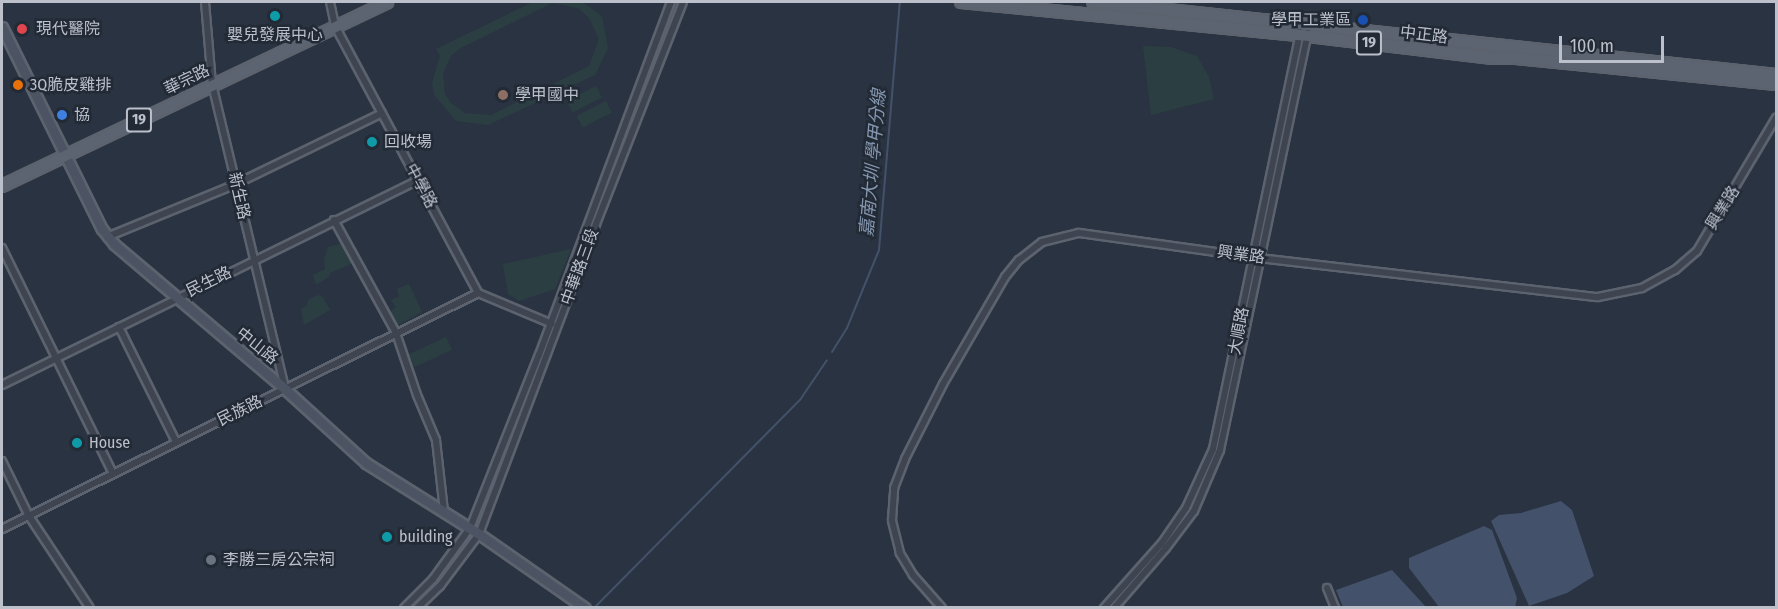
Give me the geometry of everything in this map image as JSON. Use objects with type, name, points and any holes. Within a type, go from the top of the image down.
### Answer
[{"type":"main road","name":"華宗路","points":[[2,186],[387,2]]},
{"type":"main road","name":"中正路","points":[[962,2],[1776,84]]},
{"type":"main road","name":"中正路","points":[[1093,2],[1776,75]]},
{"type":"main road","name":"中山路","points":[[2,27],[107,237],[175,299],[285,388],[366,463],[470,528],[585,608]]},
{"type":"main road","points":[[1404,47],[1406,35]]},
{"type":"street","name":"新生路","points":[[206,2],[212,84],[285,388]]},
{"type":"street","name":"中學路","points":[[330,2],[335,26],[478,293]]},
{"type":"street","name":"中華路三段","points":[[417,608],[440,586],[479,534],[670,2]]},
{"type":"street","name":"中華路三段","points":[[404,608],[433,579],[470,528],[683,2]]},
{"type":"street","name":"大順路","points":[[1104,608],[1162,543],[1186,508],[1213,449],[1257,257],[1306,23]]},
{"type":"street","points":[[107,237],[236,184],[382,113]]},
{"type":"street","name":"興業路","points":[[942,608],[913,575],[900,553],[892,520],[894,488],[905,459],[943,384],[1005,277],[1019,260],[1042,242],[1079,233],[1257,257],[1598,297],[1642,288],[1675,270],[1697,251],[1776,118]]},
{"type":"street","name":"民生路","points":[[2,385],[418,180]]},
{"type":"street","points":[[334,220],[396,333],[417,395],[436,440],[444,511]]},
{"type":"street","points":[[2,248],[113,474]]},
{"type":"street","name":"大順路","points":[[1114,608],[1166,548],[1194,511],[1220,450],[1257,257]]},
{"type":"street","points":[[478,293],[554,325]]},
{"type":"street","name":"民族路","points":[[2,529],[478,293]]},
{"type":"street","points":[[118,327],[176,442]]},
{"type":"street","points":[[2,461],[29,516],[90,608]]},
{"type":"street","points":[[1328,588],[1335,608]]},
{"type":"green space","points":[[533,2],[582,2],[602,16],[608,48],[595,75],[488,125],[456,121],[434,95],[432,83],[440,56],[436,49]],"holes":[[[552,3],[578,8],[589,18],[599,39],[589,66],[491,115],[465,113],[451,103],[445,94],[443,73],[451,56],[459,49]]]},
{"type":"green space","points":[[1143,46],[1171,47],[1197,56],[1209,77],[1214,99],[1151,115]]},
{"type":"green space","points":[[596,86],[602,98],[572,113],[567,101]]},
{"type":"green space","points":[[606,101],[612,113],[582,128],[577,116]]},
{"type":"green space","points":[[344,243],[354,263],[330,273],[329,277],[316,285],[313,275],[325,269],[324,259],[328,247]]},
{"type":"green space","points":[[571,249],[555,289],[519,301],[508,294],[503,264]]},
{"type":"green space","points":[[409,284],[422,312],[398,325],[389,313],[396,307],[391,300],[399,297],[397,289]]},
{"type":"green space","points":[[318,295],[323,297],[330,310],[304,325],[301,309],[307,305],[308,300]]},
{"type":"green space","points":[[446,337],[452,350],[415,367],[409,354]]},
{"type":"water","points":[[1561,501],[1572,510],[1594,576],[1567,593],[1529,606],[1491,521],[1499,515],[1521,513]]},
{"type":"water","points":[[1484,526],[1492,530],[1517,598],[1515,607],[1439,607],[1409,568],[1409,558]]},
{"type":"water","points":[[1392,570],[1426,607],[1343,607],[1336,590]]},
{"type":"waterway","name":"嘉南大圳 學甲分線","points":[[832,352],[847,328],[879,250],[900,2]]},
{"type":"waterway","name":"嘉南大圳 學甲分線","points":[[595,607],[800,400],[827,360]]},
{"type":"place","name":"嬰兒發展中心","points":[[275,16]]},
{"type":"place","name":"學甲工業區","points":[[1363,20]]},
{"type":"place","name":"現代醫院","points":[[22,29]]},
{"type":"place","name":"3Q脆皮雞排","points":[[18,85]]},
{"type":"place","name":"學甲國中","points":[[503,95]]},
{"type":"place","name":"協","points":[[62,115]]},
{"type":"place","name":"回收場","points":[[372,142]]},
{"type":"place","name":"House","points":[[77,443]]},
{"type":"place","name":"building","points":[[387,537]]},
{"type":"place","name":"李勝三房公宗祠","points":[[211,560]]}]
